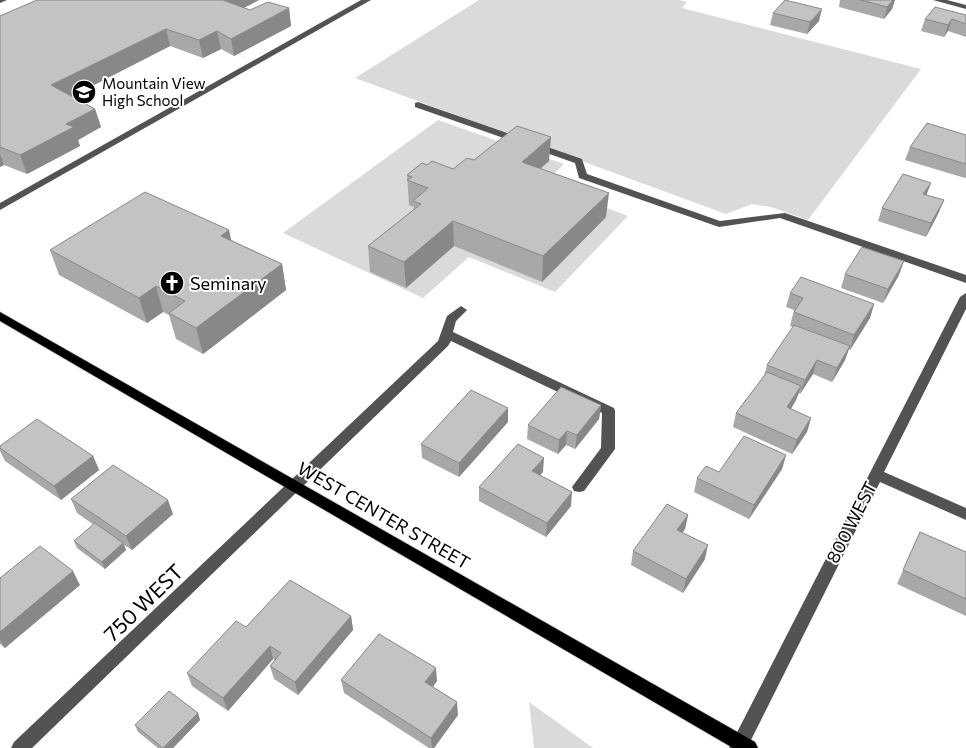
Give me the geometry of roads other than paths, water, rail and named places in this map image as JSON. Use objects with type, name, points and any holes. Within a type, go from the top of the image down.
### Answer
[{"type":"main road","name":"WEST CENTER STREET","points":[[0,316],[742,746]]},
{"type":"street","points":[[0,207],[367,0]]},
{"type":"street","points":[[937,0],[966,7]]},
{"type":"street","points":[[418,105],[579,161],[583,176],[719,224],[781,215],[966,279]]},
{"type":"street","name":"800 WEST","points":[[742,746],[875,474],[966,298]]},
{"type":"street","name":"750 WEST","points":[[20,748],[444,343],[451,319],[461,310]]},
{"type":"street","points":[[447,334],[609,411],[608,449],[579,487]]},
{"type":"street","points":[[875,474],[966,514]]},
{"type":"place","name":"Mountain View High School","points":[[84,92]]},
{"type":"place","name":"Seminary","points":[[172,283]]}]
